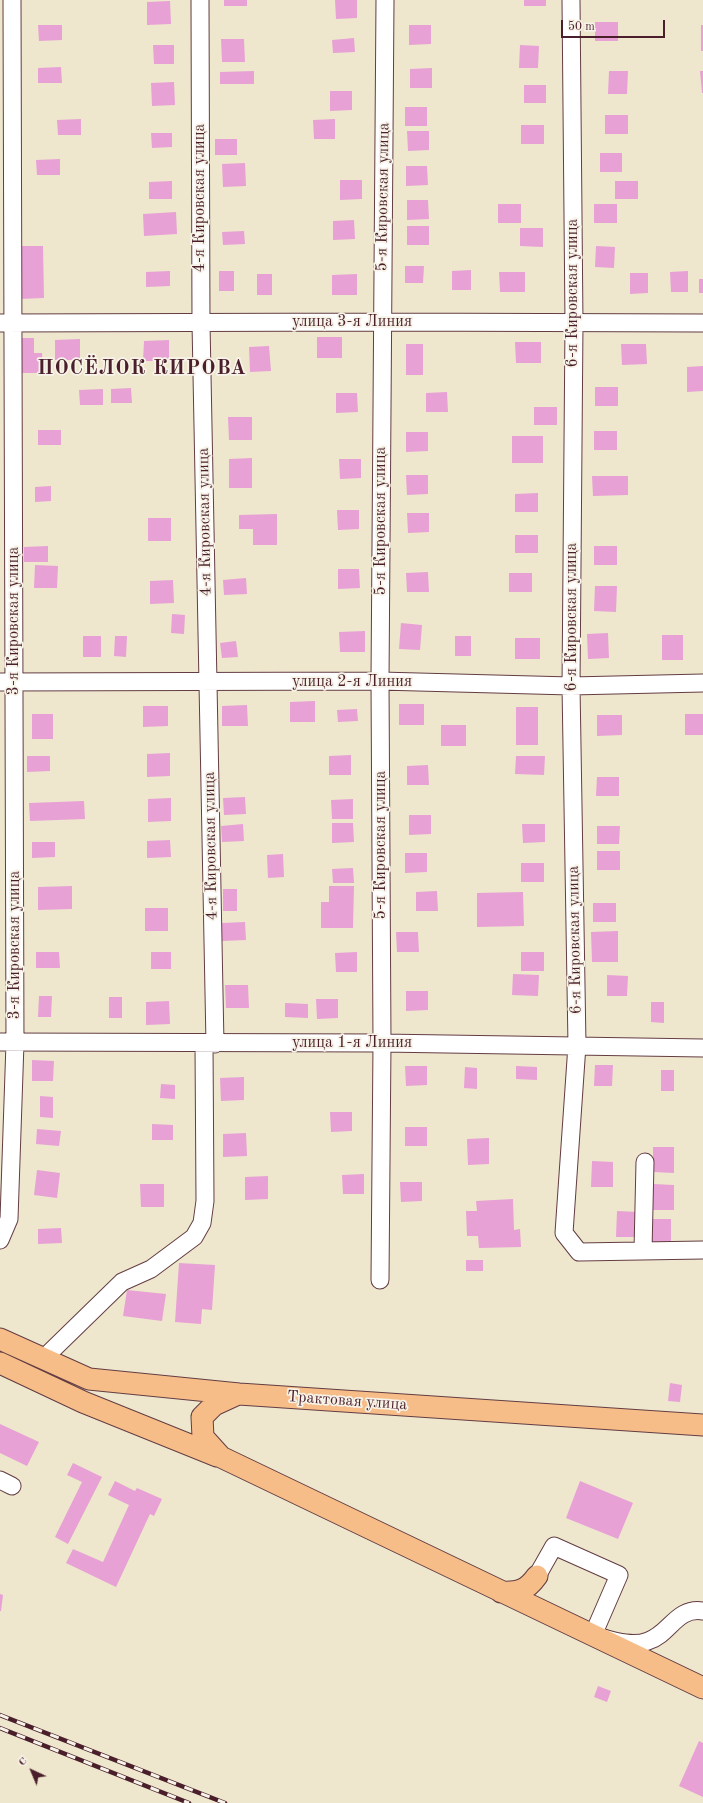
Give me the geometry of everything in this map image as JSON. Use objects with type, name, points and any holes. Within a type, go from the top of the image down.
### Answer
[{"type":"main road","name":"Трактовая улица","points":[[0,1339],[90,1379],[239,1394],[703,1425]]},
{"type":"main road","points":[[0,1363],[83,1402],[221,1457],[703,1688]]},
{"type":"main road","points":[[221,1457],[202,1437],[202,1417],[214,1405],[239,1394]]},
{"type":"main road","points":[[502,1592],[513,1593],[523,1591],[531,1585],[537,1576]]},
{"type":"street","name":"3-я Кировская улица","points":[[0,1240],[9,1219],[7,1043],[6,323],[12,0]]},
{"type":"street","name":"4-я Кировская улица","points":[[43,1359],[122,1282],[151,1269],[194,1238],[202,1223],[205,1201],[210,1044],[208,683],[201,323],[200,0]]},
{"type":"street","name":"5-я Кировская улица","points":[[380,1280],[382,1043],[380,681],[385,0]]},
{"type":"street","name":"6-я Кировская улица","points":[[571,0],[574,323],[571,686],[577,1045],[564,1233],[579,1252],[643,1251]]},
{"type":"street","name":"улица 3-я Линия","points":[[6,323],[703,323]]},
{"type":"street","name":"улица 2-я Линия","points":[[7,682],[208,683],[380,681],[571,686],[703,683]]},
{"type":"street","name":"улица 1-я Линия","points":[[7,1043],[382,1043],[703,1048]]},
{"type":"street","points":[[645,1162],[643,1251],[703,1250]]},
{"type":"street","points":[[537,1576],[554,1546],[619,1574],[593,1635],[626,1643],[641,1643],[654,1638],[684,1613],[692,1610],[703,1611]]},
{"type":"building","points":[[224,0],[247,0],[247,6],[224,6]]},
{"type":"building","points":[[335,0],[357,0],[357,18],[336,19]]},
{"type":"building","points":[[524,0],[546,0],[546,6],[524,6]]},
{"type":"building","points":[[170,1],[171,24],[147,25],[147,2]]},
{"type":"building","points":[[595,22],[618,22],[618,41],[595,41]]},
{"type":"building","points":[[38,25],[62,25],[62,40],[39,41]]},
{"type":"building","points":[[409,25],[431,25],[431,44],[409,45]]},
{"type":"building","points":[[701,25],[703,25],[703,51],[701,51]]},
{"type":"building","points":[[354,38],[355,52],[333,53],[332,40]]},
{"type":"building","points":[[221,39],[244,39],[245,62],[222,62]]},
{"type":"building","points":[[153,45],[174,45],[174,64],[154,64]]},
{"type":"building","points":[[520,45],[539,46],[538,68],[519,68]]},
{"type":"building","points":[[61,67],[62,83],[38,83],[38,68]]},
{"type":"building","points":[[432,68],[432,88],[410,88],[410,69]]},
{"type":"building","points":[[254,71],[254,84],[220,84],[220,72]]},
{"type":"building","points":[[609,71],[628,71],[627,94],[608,94]]},
{"type":"building","points":[[700,71],[703,71],[703,93],[702,93]]},
{"type":"building","points":[[174,82],[175,105],[152,106],[151,83]]},
{"type":"building","points":[[524,85],[546,85],[546,103],[524,103]]},
{"type":"building","points":[[330,91],[352,91],[352,110],[330,111]]},
{"type":"building","points":[[405,107],[427,107],[427,126],[405,126]]},
{"type":"building","points":[[605,115],[628,115],[628,134],[605,134]]},
{"type":"building","points":[[81,119],[81,135],[58,135],[57,120]]},
{"type":"building","points":[[335,119],[335,139],[314,139],[313,120]]},
{"type":"building","points":[[521,125],[544,125],[544,144],[521,144]]},
{"type":"building","points":[[407,131],[429,131],[429,150],[408,151]]},
{"type":"building","points":[[151,133],[172,133],[172,147],[152,148]]},
{"type":"building","points":[[215,139],[237,139],[237,155],[215,155]]},
{"type":"building","points":[[600,153],[622,153],[622,172],[600,172]]},
{"type":"building","points":[[60,159],[60,175],[37,175],[36,160]]},
{"type":"building","points":[[245,163],[246,186],[223,187],[222,164]]},
{"type":"building","points":[[406,166],[427,166],[428,185],[406,186]]},
{"type":"building","points":[[340,180],[362,180],[362,199],[340,200]]},
{"type":"building","points":[[172,181],[172,199],[149,199],[149,182]]},
{"type":"building","points":[[615,181],[638,181],[638,199],[615,199]]},
{"type":"building","points":[[407,200],[428,200],[429,219],[407,220]]},
{"type":"building","points":[[498,204],[521,204],[521,223],[498,223]]},
{"type":"building","points":[[594,204],[617,204],[617,223],[594,223]]},
{"type":"building","points":[[176,212],[177,234],[144,236],[143,214]]},
{"type":"building","points":[[354,220],[355,239],[333,240],[333,221]]},
{"type":"building","points":[[407,226],[429,226],[429,245],[407,245]]},
{"type":"building","points":[[520,228],[543,228],[543,247],[520,246]]},
{"type":"building","points":[[244,231],[245,244],[223,245],[222,232]]},
{"type":"building","points":[[18,246],[43,246],[44,298],[19,299]]},
{"type":"building","points":[[596,246],[615,247],[614,268],[595,267]]},
{"type":"building","points":[[405,266],[424,266],[423,283],[405,283]]},
{"type":"building","points":[[471,270],[471,290],[452,290],[452,271]]},
{"type":"building","points":[[170,271],[170,286],[146,287],[146,272]]},
{"type":"building","points":[[219,271],[234,271],[234,291],[219,291]]},
{"type":"building","points":[[688,271],[688,292],[671,292],[670,272]]},
{"type":"building","points":[[499,272],[525,272],[525,292],[500,292]]},
{"type":"building","points":[[630,273],[648,273],[648,293],[630,294]]},
{"type":"building","points":[[257,274],[272,274],[272,295],[257,295]]},
{"type":"building","points":[[357,274],[357,295],[332,295],[332,275]]},
{"type":"building","points":[[699,279],[703,279],[703,293],[699,293]]},
{"type":"building","points":[[317,337],[342,337],[342,358],[317,358]]},
{"type":"building","points":[[18,338],[34,338],[34,353],[42,353],[43,373],[18,373]]},
{"type":"building","points":[[80,339],[80,360],[55,360],[55,340]]},
{"type":"building","points":[[169,340],[169,361],[143,361],[144,341]]},
{"type":"building","points":[[515,342],[541,342],[541,363],[516,363]]},
{"type":"building","points":[[406,344],[423,344],[423,375],[406,375]]},
{"type":"building","points":[[621,344],[646,344],[647,364],[622,365]]},
{"type":"building","points":[[269,346],[271,371],[250,372],[249,347]]},
{"type":"building","points":[[703,366],[703,391],[687,392],[687,367]]},
{"type":"building","points":[[595,387],[618,387],[618,406],[595,406]]},
{"type":"building","points":[[131,388],[132,403],[111,403],[111,389]]},
{"type":"building","points":[[103,389],[103,405],[80,405],[79,390]]},
{"type":"building","points":[[447,392],[448,412],[426,412],[426,393]]},
{"type":"building","points":[[336,393],[357,393],[358,412],[336,413]]},
{"type":"building","points":[[534,407],[557,407],[557,425],[534,425]]},
{"type":"building","points":[[228,417],[252,417],[252,440],[229,440]]},
{"type":"building","points":[[38,430],[61,430],[61,445],[38,445]]},
{"type":"building","points":[[594,431],[617,431],[617,450],[594,450]]},
{"type":"building","points":[[406,432],[428,432],[428,451],[406,452]]},
{"type":"building","points":[[512,436],[543,436],[543,463],[512,463]]},
{"type":"building","points":[[252,458],[252,488],[229,488],[229,459]]},
{"type":"building","points":[[339,459],[361,459],[361,478],[340,479]]},
{"type":"building","points":[[406,475],[428,475],[428,494],[407,495]]},
{"type":"building","points":[[592,476],[628,476],[628,495],[593,496]]},
{"type":"building","points":[[51,486],[51,501],[35,502],[35,487]]},
{"type":"building","points":[[538,493],[538,512],[515,512],[515,494]]},
{"type":"building","points":[[337,510],[359,510],[359,529],[338,530]]},
{"type":"building","points":[[407,513],[429,513],[429,532],[408,533]]},
{"type":"building","points":[[277,514],[277,545],[253,545],[253,529],[239,529],[239,515]]},
{"type":"building","points":[[148,518],[171,518],[171,541],[148,541]]},
{"type":"building","points":[[515,535],[538,535],[538,553],[515,553]]},
{"type":"building","points":[[48,546],[48,562],[24,562],[24,547]]},
{"type":"building","points":[[594,546],[617,546],[617,565],[594,565]]},
{"type":"building","points":[[35,565],[58,566],[57,588],[34,588]]},
{"type":"building","points":[[338,569],[359,569],[360,588],[338,589]]},
{"type":"building","points":[[428,572],[429,592],[407,592],[406,573]]},
{"type":"building","points":[[509,573],[532,573],[532,592],[509,592]]},
{"type":"building","points":[[246,578],[247,594],[224,595],[223,580]]},
{"type":"building","points":[[173,580],[174,603],[150,604],[150,581]]},
{"type":"building","points":[[595,586],[617,586],[616,612],[594,611]]},
{"type":"building","points":[[172,614],[185,615],[184,634],[171,633]]},
{"type":"building","points":[[401,623],[422,625],[420,650],[399,649]]},
{"type":"building","points":[[365,631],[365,652],[340,652],[339,632]]},
{"type":"building","points":[[608,633],[609,658],[588,659],[587,634]]},
{"type":"building","points":[[662,635],[683,635],[683,660],[662,660]]},
{"type":"building","points":[[83,636],[101,636],[101,657],[83,657]]},
{"type":"building","points":[[115,636],[127,636],[126,657],[114,656]]},
{"type":"building","points":[[455,636],[471,636],[471,656],[455,656]]},
{"type":"building","points":[[515,638],[540,638],[540,659],[515,659]]},
{"type":"building","points":[[236,641],[238,657],[222,658],[220,643]]},
{"type":"building","points":[[315,701],[315,722],[290,722],[290,702]]},
{"type":"building","points":[[399,704],[424,704],[424,725],[399,725]]},
{"type":"building","points":[[247,705],[248,726],[222,726],[222,706]]},
{"type":"building","points":[[143,706],[168,706],[168,726],[143,727]]},
{"type":"building","points":[[516,707],[538,707],[538,745],[516,745]]},
{"type":"building","points":[[357,709],[358,721],[338,722],[337,710]]},
{"type":"building","points":[[32,714],[53,714],[53,739],[32,739]]},
{"type":"building","points":[[685,714],[703,714],[703,735],[685,735]]},
{"type":"building","points":[[597,715],[622,715],[622,735],[597,736]]},
{"type":"building","points":[[441,725],[466,725],[466,746],[441,746]]},
{"type":"building","points":[[170,753],[170,776],[147,777],[147,754]]},
{"type":"building","points":[[351,755],[351,775],[329,775],[329,756]]},
{"type":"building","points":[[27,756],[50,756],[50,771],[27,772]]},
{"type":"building","points":[[516,756],[545,756],[544,775],[515,774]]},
{"type":"building","points":[[428,765],[429,785],[407,785],[407,766]]},
{"type":"building","points":[[597,777],[619,777],[619,796],[596,796]]},
{"type":"building","points":[[245,797],[246,814],[224,815],[223,798]]},
{"type":"building","points":[[171,798],[171,821],[148,822],[148,799]]},
{"type":"building","points":[[353,799],[353,819],[332,819],[331,800]]},
{"type":"building","points":[[84,801],[85,819],[30,821],[29,803]]},
{"type":"building","points":[[409,815],[431,815],[431,834],[409,835]]},
{"type":"building","points":[[332,823],[353,823],[354,842],[332,843]]},
{"type":"building","points":[[243,824],[244,841],[222,842],[221,826]]},
{"type":"building","points":[[522,824],[545,824],[545,842],[523,843]]},
{"type":"building","points":[[597,826],[620,826],[619,844],[597,844]]},
{"type":"building","points":[[170,840],[171,857],[147,858],[147,841]]},
{"type":"building","points":[[32,842],[55,842],[55,857],[32,858]]},
{"type":"building","points":[[597,851],[620,851],[620,870],[597,870]]},
{"type":"building","points":[[405,853],[427,853],[427,872],[405,873]]},
{"type":"building","points":[[283,854],[284,877],[268,878],[267,855]]},
{"type":"building","points":[[521,863],[544,863],[544,882],[521,882]]},
{"type":"building","points":[[353,868],[354,883],[333,883],[332,869]]},
{"type":"building","points":[[72,886],[72,909],[38,910],[38,887]]},
{"type":"building","points":[[329,886],[354,886],[353,928],[321,928],[321,902],[329,902]]},
{"type":"building","points":[[223,889],[237,889],[237,911],[223,911]]},
{"type":"building","points":[[437,891],[438,911],[416,911],[416,892]]},
{"type":"building","points":[[523,892],[524,926],[477,927],[477,893]]},
{"type":"building","points":[[593,903],[616,903],[616,922],[593,922]]},
{"type":"building","points":[[145,908],[168,908],[168,931],[145,931]]},
{"type":"building","points":[[245,922],[246,940],[222,941],[222,923]]},
{"type":"building","points":[[618,931],[618,962],[592,962],[591,932]]},
{"type":"building","points":[[396,932],[418,932],[419,952],[397,952]]},
{"type":"building","points":[[36,952],[59,952],[60,968],[36,968]]},
{"type":"building","points":[[151,952],[171,952],[171,969],[151,969]]},
{"type":"building","points":[[357,952],[357,972],[336,972],[335,953]]},
{"type":"building","points":[[521,952],[544,952],[544,971],[521,971]]},
{"type":"building","points":[[513,974],[539,975],[538,996],[512,995]]},
{"type":"building","points":[[607,975],[628,976],[627,996],[607,996]]},
{"type":"building","points":[[225,985],[248,985],[249,1008],[226,1008]]},
{"type":"building","points":[[406,991],[428,991],[428,1010],[406,1011]]},
{"type":"building","points":[[39,996],[52,996],[51,1017],[38,1017]]},
{"type":"building","points":[[109,997],[122,997],[122,1018],[109,1018]]},
{"type":"building","points":[[316,999],[338,999],[338,1018],[317,1019]]},
{"type":"building","points":[[169,1001],[170,1024],[146,1025],[146,1002]]},
{"type":"building","points":[[651,1002],[664,1002],[664,1023],[651,1022]]},
{"type":"building","points":[[285,1003],[308,1004],[308,1018],[285,1017]]},
{"type":"building","points":[[32,1060],[54,1061],[53,1081],[32,1081]]},
{"type":"building","points":[[595,1065],[613,1065],[612,1086],[594,1086]]},
{"type":"building","points":[[405,1066],[427,1066],[427,1085],[406,1086]]},
{"type":"building","points":[[516,1066],[537,1067],[537,1080],[516,1079]]},
{"type":"building","points":[[465,1067],[477,1068],[477,1089],[464,1088]]},
{"type":"building","points":[[661,1070],[674,1070],[674,1091],[661,1091]]},
{"type":"building","points":[[244,1077],[244,1100],[221,1101],[220,1078]]},
{"type":"building","points":[[161,1084],[175,1085],[175,1099],[160,1098]]},
{"type":"building","points":[[40,1096],[53,1097],[53,1118],[40,1117]]},
{"type":"building","points":[[330,1112],[352,1112],[352,1131],[331,1132]]},
{"type":"building","points":[[152,1124],[173,1125],[173,1140],[152,1140]]},
{"type":"building","points":[[405,1127],[427,1127],[427,1146],[405,1146]]},
{"type":"building","points":[[37,1129],[61,1131],[59,1146],[36,1144]]},
{"type":"building","points":[[246,1133],[247,1156],[223,1157],[223,1134]]},
{"type":"building","points":[[489,1138],[489,1164],[468,1165],[467,1139]]},
{"type":"building","points":[[653,1147],[674,1147],[674,1173],[653,1172]]},
{"type":"building","points":[[592,1161],[613,1162],[613,1187],[591,1187]]},
{"type":"building","points":[[37,1170],[60,1173],[57,1198],[34,1195]]},
{"type":"building","points":[[364,1174],[364,1194],[343,1194],[342,1175]]},
{"type":"building","points":[[268,1176],[268,1199],[245,1200],[245,1177]]},
{"type":"building","points":[[400,1182],[422,1182],[422,1201],[401,1202]]},
{"type":"building","points":[[140,1184],[164,1184],[164,1207],[141,1207]]},
{"type":"building","points":[[653,1184],[674,1185],[674,1210],[652,1210]]},
{"type":"building","points":[[513,1199],[514,1230],[520,1229],[521,1247],[479,1248],[478,1236],[467,1236],[466,1211],[477,1211],[476,1201]]},
{"type":"building","points":[[617,1211],[638,1212],[637,1237],[616,1237]]},
{"type":"building","points":[[650,1219],[671,1219],[671,1245],[649,1245]]},
{"type":"building","points":[[61,1228],[62,1243],[38,1244],[38,1229]]},
{"type":"building","points":[[466,1260],[483,1260],[483,1271],[466,1271]]},
{"type":"building","points":[[179,1263],[215,1265],[212,1310],[202,1309],[201,1324],[175,1322]]},
{"type":"building","points":[[127,1290],[166,1294],[162,1321],[123,1316]]},
{"type":"building","points":[[670,1383],[682,1385],[680,1402],[668,1401]]},
{"type":"building","points":[[0,1424],[39,1442],[27,1466],[0,1453]]},
{"type":"building","points":[[73,1463],[102,1477],[68,1544],[55,1537],[82,1482],[67,1475]]},
{"type":"building","points":[[115,1481],[135,1491],[137,1488],[162,1499],[154,1516],[150,1514],[116,1587],[66,1563],[73,1549],[103,1562],[129,1505],[108,1495]]},
{"type":"building","points":[[580,1481],[633,1503],[618,1539],[566,1518]]},
{"type":"building","points":[[0,1594],[3,1595],[1,1611],[0,1611]]},
{"type":"building","points":[[598,1686],[611,1691],[607,1702],[594,1697]]},
{"type":"building","points":[[699,1741],[703,1743],[703,1797],[679,1786]]},
{"type":"railway","points":[[0,1715],[225,1803]]},
{"type":"railway","points":[[0,1728],[189,1803]]},
{"type":"district","name":"ПОСЁЛОК КИРОВА","points":[[142,369]]}]
